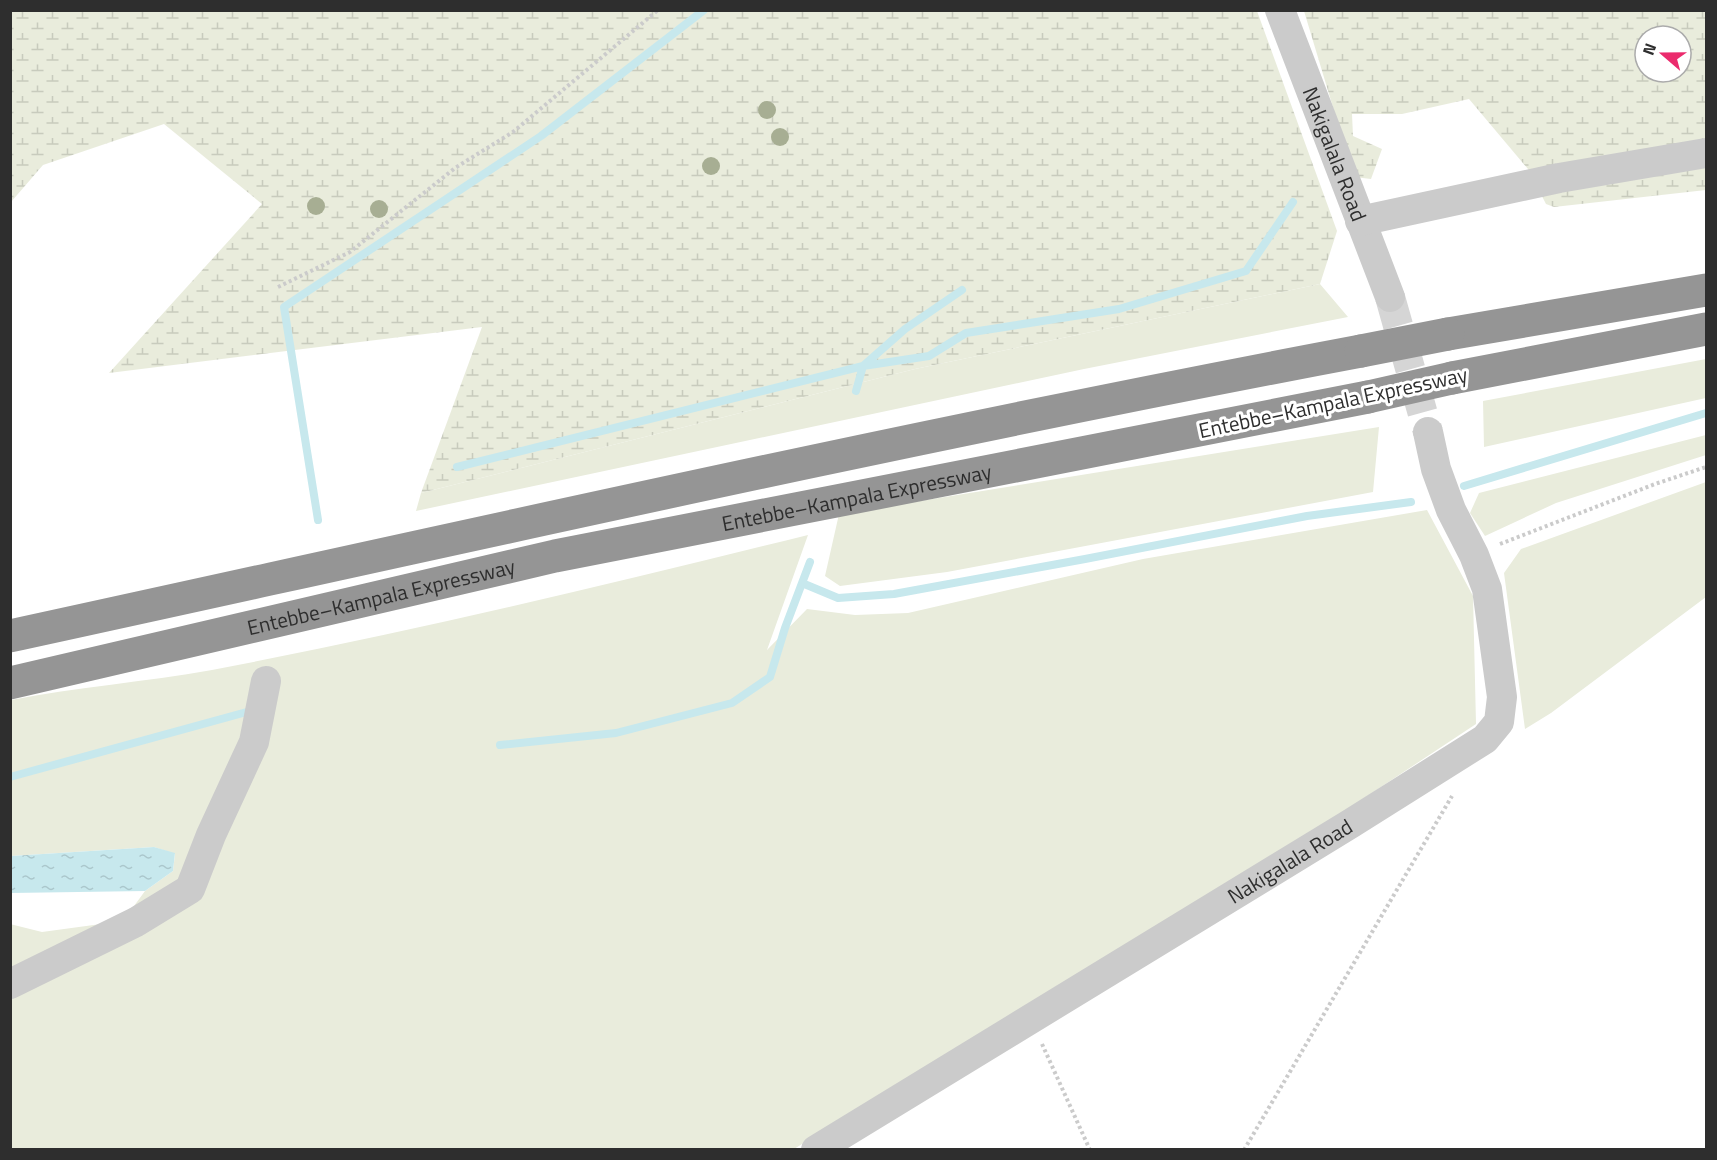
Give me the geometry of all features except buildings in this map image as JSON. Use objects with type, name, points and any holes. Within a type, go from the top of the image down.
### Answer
[{"type":"highway","name":"Entebbe–Kampala Expressway","points":[[10,636],[1196,382],[1448,334],[1707,290]]},
{"type":"highway","name":"Entebbe–Kampala Expressway","points":[[10,683],[555,556],[1707,329]]},
{"type":"street","name":"Nakigalala Road","points":[[1280,10],[1390,297]]},
{"type":"street","points":[[1360,221],[1559,178],[1707,153]]},
{"type":"street","name":"Nakigalala Road","points":[[816,1149],[1350,824],[1485,739],[1499,722],[1502,697],[1487,589],[1474,555],[1451,510],[1436,469],[1428,432]]},
{"type":"street","points":[[10,984],[136,922],[190,889],[211,835],[254,742],[266,681]]},
{"type":"path","points":[[278,287],[350,252],[455,168],[513,132],[658,10]]},
{"type":"path","points":[[1474,555],[1655,484],[1707,467]]},
{"type":"path","points":[[1244,1149],[1455,790]]},
{"type":"path","points":[[1030,1018],[1090,1149]]},
{"type":"green space","points":[[11,11],[1257,11],[1337,231],[1320,284],[915,369],[421,493],[482,327],[109,373],[262,204],[164,124],[43,165],[11,202]]},
{"type":"green space","points":[[1304,11],[1706,11],[1706,190],[1554,207],[1546,204],[1528,169],[1469,99],[1402,114],[1352,114],[1353,136],[1382,149],[1371,179],[1354,177]]},
{"type":"green space","points":[[1320,284],[1348,317],[1084,369],[416,511],[421,493],[915,369]]},
{"type":"green space","points":[[1706,359],[1706,398],[1484,447],[1483,401]]},
{"type":"green space","points":[[1379,427],[1373,492],[947,572],[840,586],[825,576],[839,514]]},
{"type":"green space","points":[[1706,435],[1706,455],[1556,503],[1485,536],[1470,513],[1479,493]]},
{"type":"green space","points":[[1706,482],[1706,597],[1551,713],[1525,729],[1504,573],[1521,549]]},
{"type":"green space","points":[[1427,510],[1473,596],[1476,724],[1221,893],[794,1149],[11,1149],[10,924],[42,932],[123,921],[145,891],[173,871],[175,854],[154,847],[11,856],[11,700],[212,670],[362,640],[511,607],[808,535],[767,650],[807,609],[855,615],[908,613],[1143,559]]},
{"type":"water","points":[[154,847],[175,853],[173,871],[145,891],[11,893],[11,856]]},
{"type":"waterway","points":[[318,520],[284,307],[541,136],[704,10]]},
{"type":"waterway","points":[[457,467],[863,366],[929,356],[966,333],[1119,309],[1246,271],[1293,202]]},
{"type":"waterway","points":[[856,391],[863,366],[905,329],[962,290]]},
{"type":"waterway","points":[[1464,486],[1706,413]]},
{"type":"waterway","points":[[802,583],[838,598],[894,594],[1307,516],[1411,502]]},
{"type":"waterway","points":[[500,745],[616,733],[732,703],[770,677],[785,628],[810,562]]},
{"type":"waterway","points":[[10,777],[254,710]]},
{"type":"tunnel","points":[[1390,297],[1428,432]]}]
